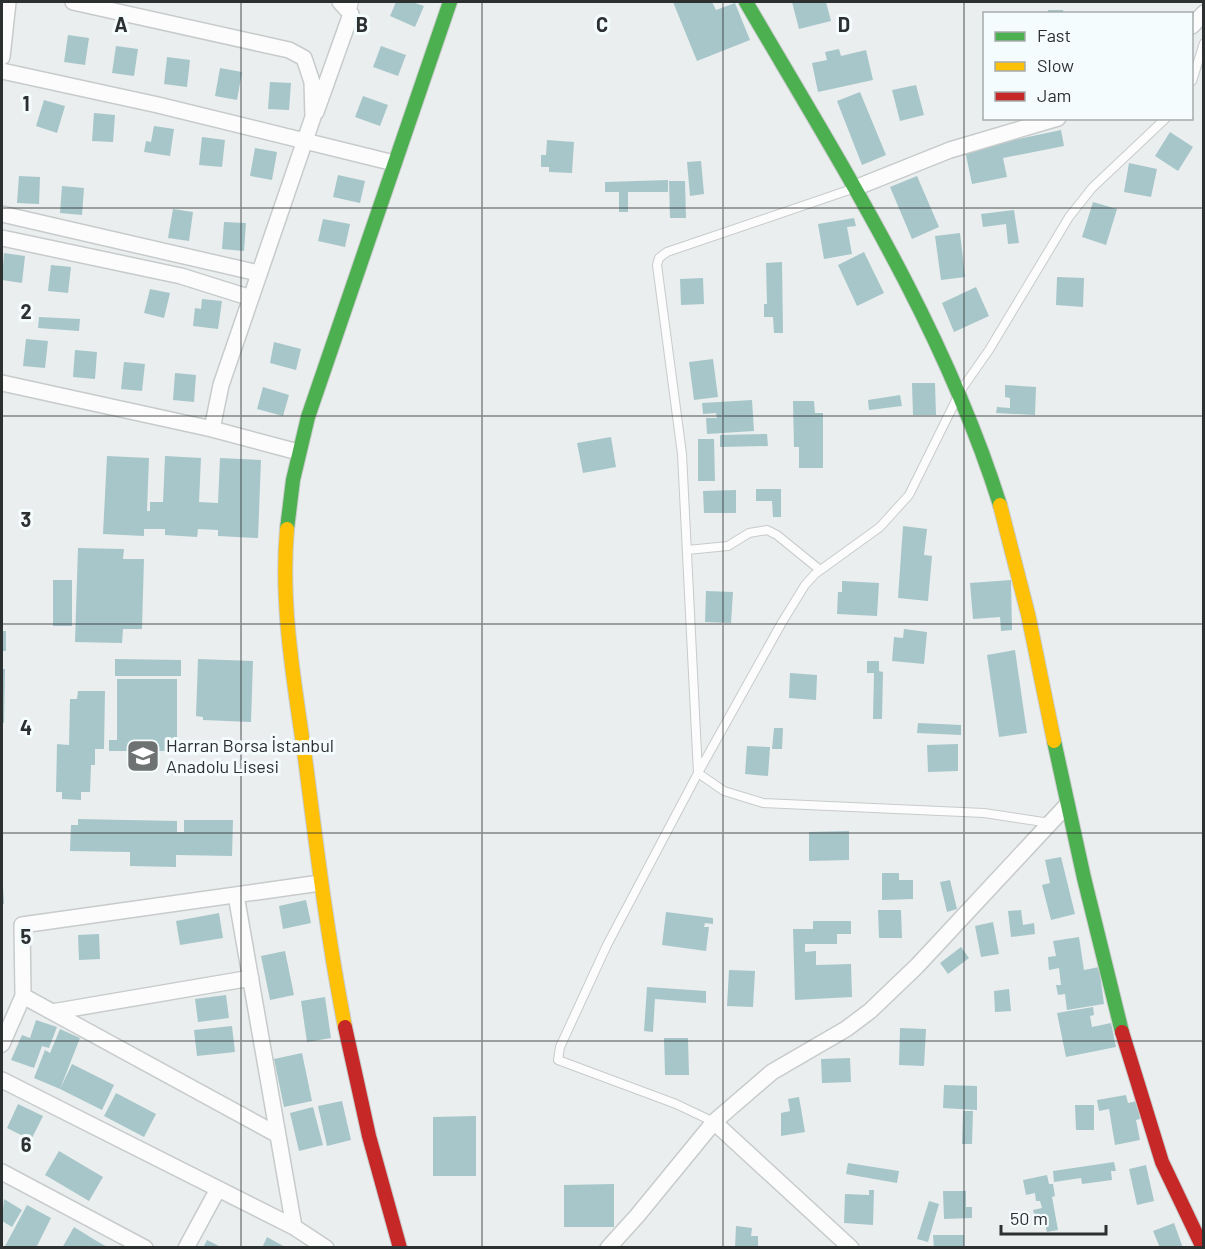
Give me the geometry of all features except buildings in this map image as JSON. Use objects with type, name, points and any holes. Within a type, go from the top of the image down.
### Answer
[{"type":"street","points":[[2,57],[8,2]]},
{"type":"street","points":[[73,2],[118,6],[289,50],[304,58],[312,82],[314,117]]},
{"type":"street","points":[[212,429],[221,385],[258,273],[272,242],[353,8],[340,2]]},
{"type":"street","points":[[400,1248],[359,1087],[320,883],[285,586],[288,530],[298,452],[450,2]]},
{"type":"street","points":[[746,2],[855,188],[932,329],[961,390],[981,444],[1016,563],[1067,805],[1133,1072],[1175,1195],[1203,1248]]},
{"type":"street","points":[[2,71],[158,105],[394,163]]},
{"type":"street","points":[[855,188],[951,150],[1051,120]]},
{"type":"street","points":[[2,214],[258,273]]},
{"type":"street","points":[[2,238],[80,257],[181,276],[251,298]]},
{"type":"street","points":[[2,383],[212,429],[298,452]]},
{"type":"street","points":[[608,1248],[714,1122],[772,1072],[846,1029],[870,1011],[917,966],[1067,805]]},
{"type":"street","points":[[2,1044],[23,996],[22,925],[320,883]]},
{"type":"street","points":[[236,895],[294,1227]]},
{"type":"street","points":[[52,1012],[251,978]]},
{"type":"street","points":[[23,996],[278,1135]]},
{"type":"street","points":[[2,1080],[294,1227],[326,1248]]},
{"type":"street","points":[[714,1122],[851,1248]]},
{"type":"street","points":[[2,1172],[145,1248]]},
{"type":"street","points":[[186,1248],[218,1189]]},
{"type":"lane","points":[[1193,75],[1203,43]]},
{"type":"lane","points":[[714,1122],[676,1104],[558,1060],[560,1047],[608,945],[698,773],[781,624],[806,585],[820,570],[880,527],[909,495],[961,390],[1082,200],[1164,120]]},
{"type":"lane","points":[[698,773],[682,454],[657,265],[659,258],[667,252],[855,188]]},
{"type":"lane","points":[[687,550],[728,546],[749,533],[766,530],[777,535],[820,570]]},
{"type":"lane","points":[[698,773],[724,790],[763,803],[984,813],[1051,823]]},
{"type":"traffic: fast","points":[[287,529],[293,480],[308,417],[450,2]]},
{"type":"traffic: fast","points":[[746,2],[853,185],[920,309],[977,438],[1000,505]]},
{"type":"traffic: fast","points":[[1054,741],[1084,878],[1122,1032]]},
{"type":"traffic: slow","points":[[1000,505],[1028,614],[1054,741]]},
{"type":"traffic: slow","points":[[287,529],[285,588],[290,647],[323,896],[345,1027]]},
{"type":"traffic: jam","points":[[345,1027],[369,1136],[400,1248]]},
{"type":"traffic: jam","points":[[1122,1032],[1162,1162],[1203,1248]]},
{"type":"place","name":"Harran Borsa İstanbul Anadolu Lisesi","points":[[143,756]]}]
